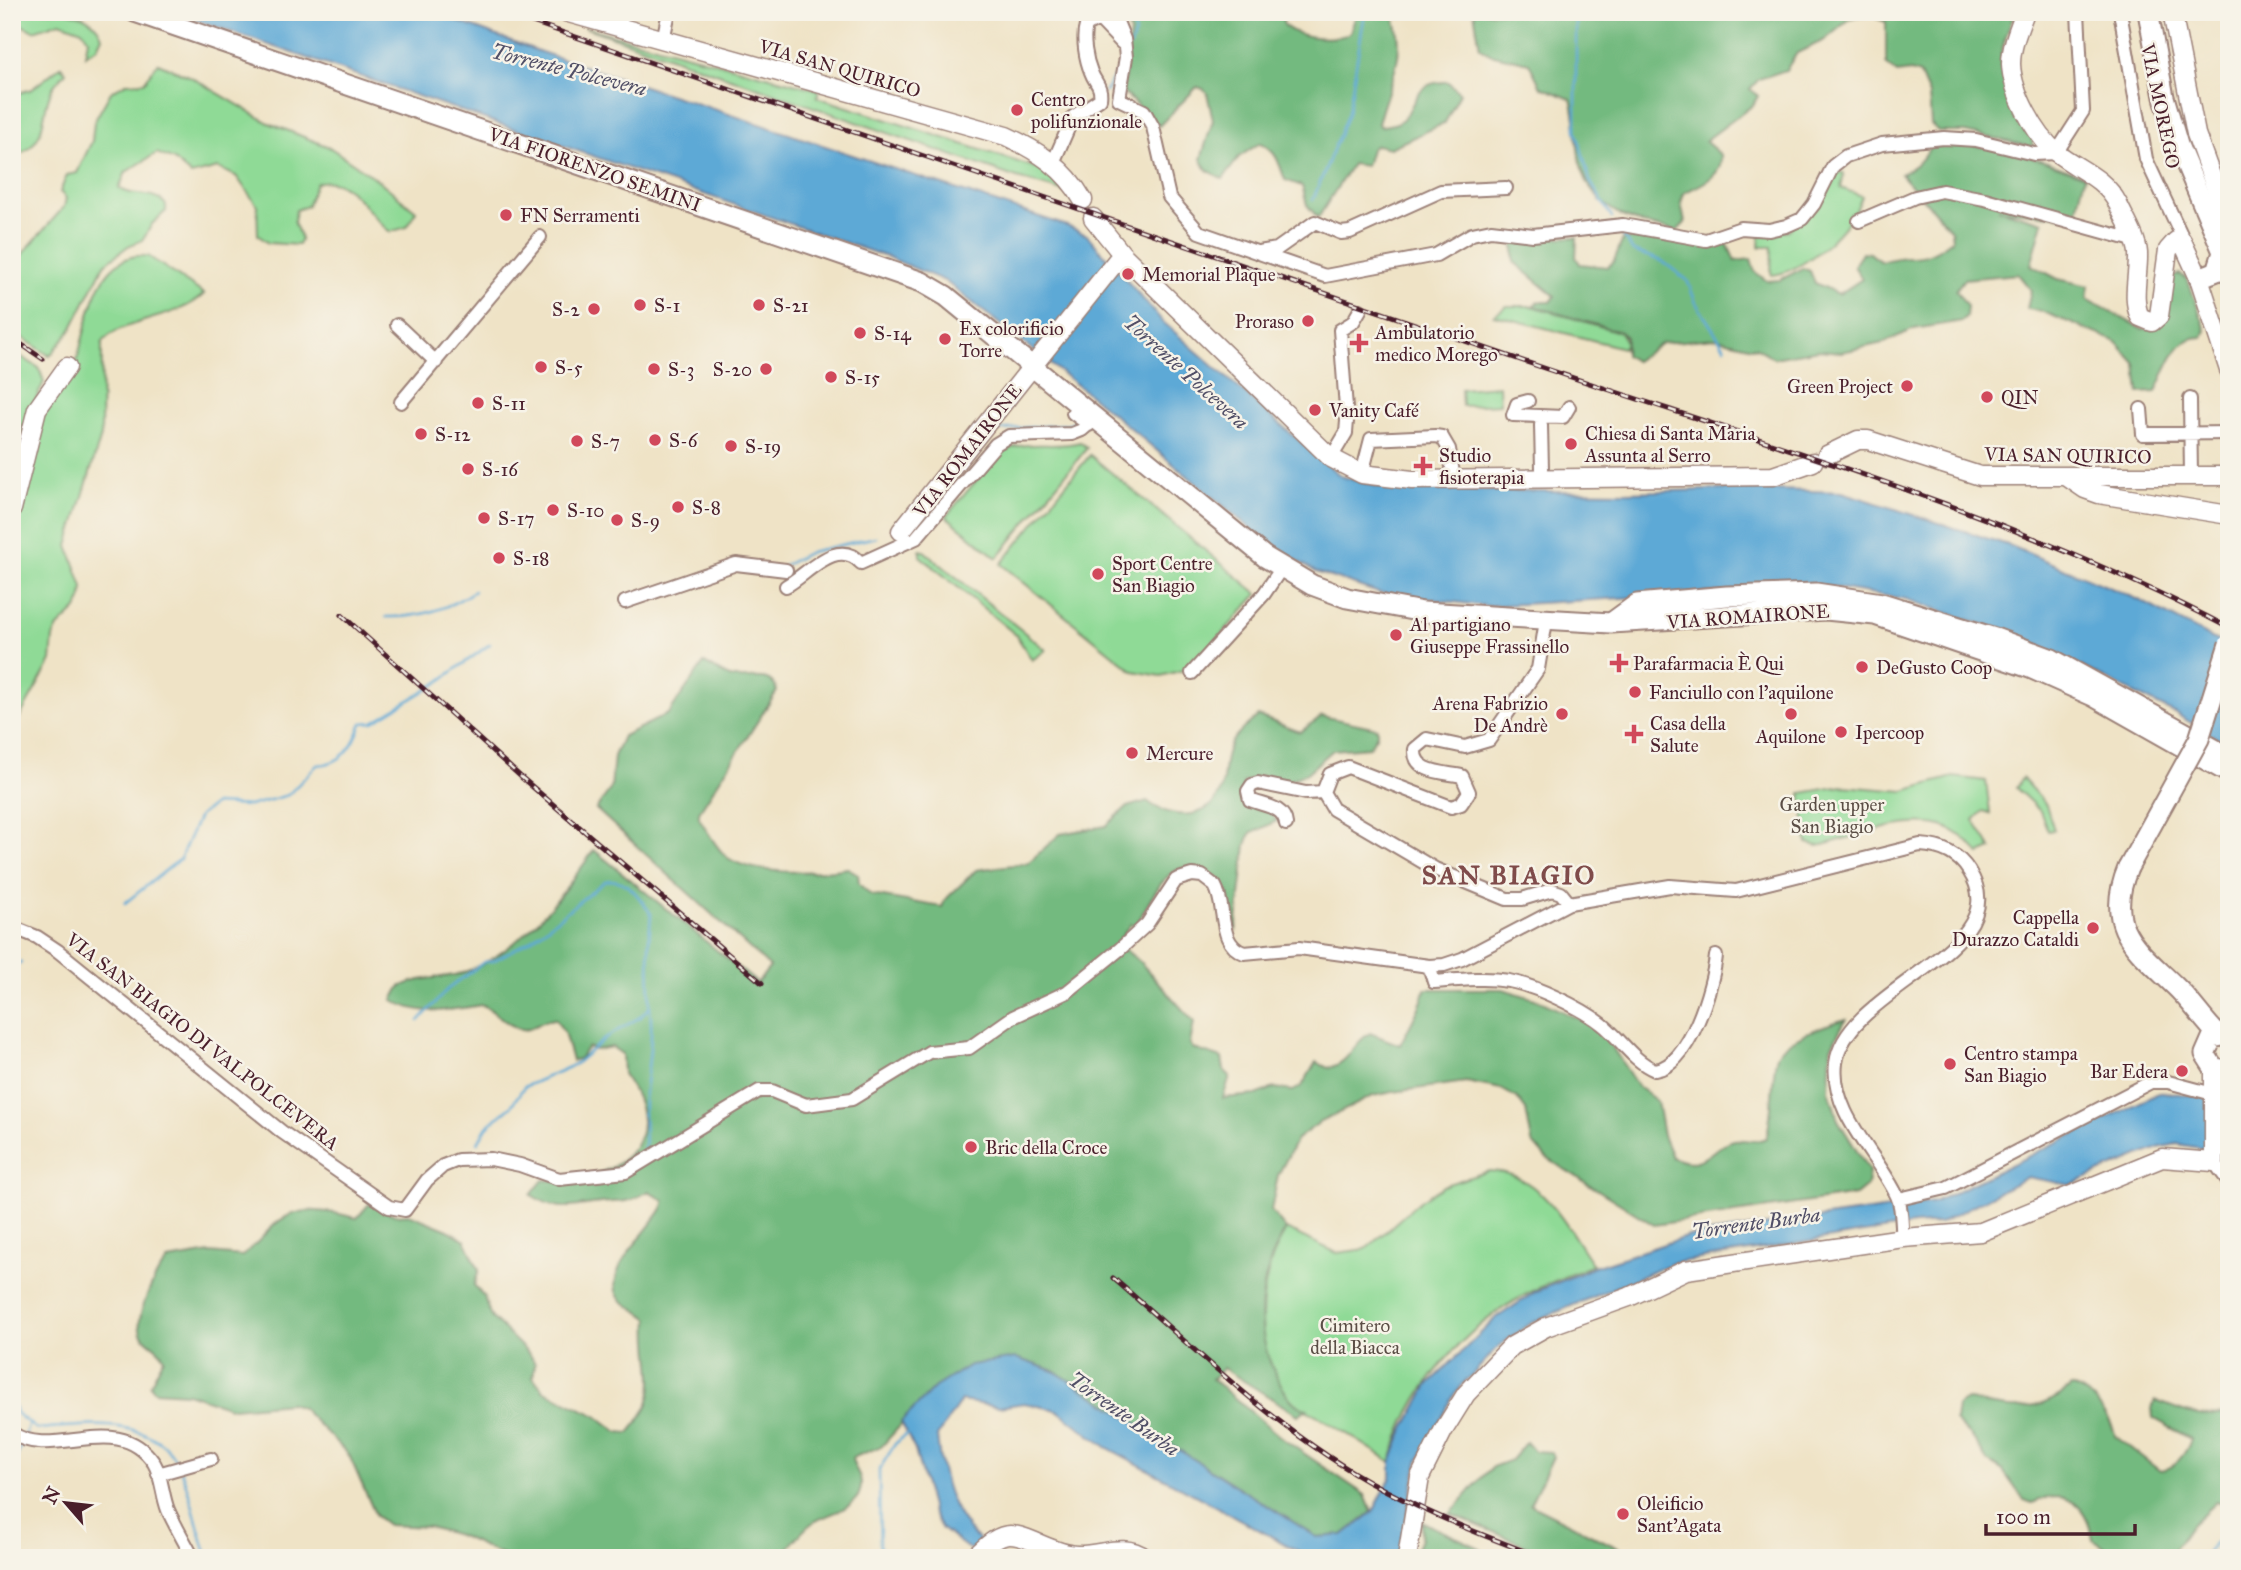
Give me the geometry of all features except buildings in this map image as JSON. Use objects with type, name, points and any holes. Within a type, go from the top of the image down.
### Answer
[{"type":"main road","name":"VIA FIORENZO SEMINI","points":[[135,12],[922,282],[1037,361]]},
{"type":"main road","points":[[2025,12],[2014,41],[2011,64],[2019,92],[2038,132],[2056,153],[2105,185],[2116,201],[2138,250],[2136,308],[2140,317],[2155,321],[2161,311],[2168,250],[2176,241],[2186,245]]},
{"type":"main road","points":[[2148,12],[2164,97],[2219,269]]},
{"type":"main road","points":[[2172,12],[2196,134],[2229,225]]},
{"type":"main road","name":"VIA SAN QUIRICO","points":[[571,13],[991,131],[1019,142],[1053,163],[1069,179],[1083,200]]},
{"type":"main road","name":"VIA SAN QUIRICO","points":[[1093,218],[1118,259],[1331,458],[1362,474],[1391,479],[1773,476],[1820,459],[1858,440],[1868,440],[1980,476],[2229,476]]},
{"type":"main road","name":"VIA MOREGO","points":[[2186,245],[2219,269],[2229,370]]},
{"type":"main road","points":[[1037,361],[1118,259]]},
{"type":"main road","name":"VIA ROMAIRONE","points":[[901,531],[1037,361],[1093,422],[1281,569],[1347,598],[1384,606],[1546,621],[1611,623],[1826,610],[1875,615],[2030,668],[2093,696],[2229,773]]},
{"type":"main road","points":[[12,509],[37,409],[67,367]]},
{"type":"main road","points":[[2066,476],[2085,489],[2099,494],[2229,515]]},
{"type":"main road","points":[[1611,623],[1637,604],[1784,592],[1882,603],[1995,638],[2052,659],[2229,757]]},
{"type":"main road","points":[[1407,1558],[1420,1477],[1443,1431],[1466,1394],[1512,1346],[1546,1327],[1629,1297],[1686,1270],[1902,1235],[1981,1232],[2162,1158],[2213,1158],[2213,1094],[2221,1069],[2206,1059],[2218,1038],[2176,986],[2143,958],[2124,932],[2119,905],[2127,868],[2199,739],[2229,645]]},
{"type":"main road","points":[[973,1558],[991,1543],[1013,1535],[1053,1555],[1089,1555],[1128,1550],[1145,1558]]},
{"type":"street","points":[[663,40],[669,12]]},
{"type":"street","points":[[1113,12],[1126,57],[1119,99],[1144,111],[1153,127],[1169,197],[1199,232],[1325,275],[1436,255],[1472,234],[1491,230],[1533,235],[1623,225],[1712,240],[1741,228],[1769,230],[1802,219],[1814,204],[1833,166],[1846,156],[1882,145],[1944,138],[1976,140],[2034,154],[2056,153],[2083,111],[2078,12]]},
{"type":"street","name":"VIA MOREGO","points":[[2120,12],[2146,159],[2186,245]]},
{"type":"street","points":[[1053,163],[1073,117],[1100,99],[1100,86],[1091,74],[1086,54],[1086,26],[1094,21],[1101,21],[1124,46]]},
{"type":"street","points":[[1256,252],[1276,249],[1315,222],[1341,233],[1350,232],[1441,191],[1506,188]]},
{"type":"street","points":[[1859,221],[1916,197],[1942,191],[1985,199],[2133,240]]},
{"type":"street","points":[[401,402],[540,237]]},
{"type":"street","points":[[1331,458],[1346,433],[1348,421],[1340,330],[1353,322],[1360,310]]},
{"type":"street","points":[[397,325],[436,362]]},
{"type":"street","points":[[2190,400],[2191,476]]},
{"type":"street","points":[[1528,401],[1517,404],[1513,415],[1541,421],[1563,417],[1569,407]]},
{"type":"street","name":"VIA SAN QUIRICO","points":[[2141,409],[2143,434],[2229,433]]},
{"type":"street","points":[[1073,413],[1093,422]]},
{"type":"street","points":[[1541,421],[1542,469]]},
{"type":"street","name":"VIA ROMAIRONE","points":[[786,586],[819,561],[851,554],[861,563],[916,538],[996,444],[1009,436],[1072,434],[1093,422]]},
{"type":"street","points":[[1362,474],[1371,439],[1435,436],[1442,437],[1447,444],[1454,479]]},
{"type":"street","points":[[625,602],[736,564],[786,570]]},
{"type":"street","points":[[1192,673],[1256,604],[1281,569]]},
{"type":"street","points":[[1323,792],[1330,774],[1348,768],[1451,807],[1461,804],[1469,792],[1466,780],[1462,776],[1420,766],[1415,755],[1417,745],[1427,739],[1465,747],[1489,740],[1538,669],[1546,621]]},
{"type":"street","points":[[1286,824],[1284,815],[1275,808],[1250,800],[1248,791],[1252,785],[1258,783],[1306,793],[1323,792]]},
{"type":"street","points":[[1323,792],[1333,809],[1435,869],[1507,899],[1522,899],[1552,890],[1561,893],[1569,903],[1670,886],[1736,891],[1920,845],[1942,848],[1960,860],[1977,888],[1977,910],[1971,927],[1961,940],[1856,1021],[1844,1038],[1836,1060],[1836,1083],[1840,1099],[1899,1201],[1902,1235]]},
{"type":"street","name":"VIA SAN BIAGIO DI VALPOLCEVERA","points":[[12,926],[37,937],[58,951],[282,1132],[389,1208],[405,1210],[427,1180],[443,1166],[458,1160],[491,1159],[520,1165],[559,1179],[626,1172],[759,1091],[772,1091],[806,1105],[852,1099],[929,1052],[969,1048],[1013,1017],[1067,992],[1144,936],[1169,887],[1176,880],[1192,875],[1202,876],[1215,886],[1228,940],[1236,950],[1244,953],[1299,948],[1429,966],[1462,960],[1569,903]]},
{"type":"street","name":"VIA SAN BIAGIO DI VALPOLCEVERA","points":[[1429,966],[1434,982],[1478,978],[1511,981],[1569,1004],[1604,1026],[1628,1051],[1655,1070],[1669,1064],[1698,1026],[1714,975],[1716,956]]},
{"type":"street","points":[[1899,1201],[1946,1188],[2151,1082],[2168,1083],[2213,1094]]},
{"type":"street","points":[[2213,1158],[2229,1182]]},
{"type":"street","points":[[12,1433],[31,1442],[117,1438],[147,1455],[164,1473],[167,1507],[193,1558]]},
{"type":"street","points":[[164,1473],[211,1459]]},
{"type":"green space","points":[[49,11],[76,14],[96,26],[102,37],[97,48],[85,55],[88,39],[82,30],[60,22],[34,31],[23,26],[12,12]]},
{"type":"green space","points":[[1122,12],[1284,12],[1283,23],[1288,28],[1304,35],[1325,38],[1350,33],[1357,12],[1392,12],[1397,27],[1398,55],[1378,124],[1380,127],[1397,123],[1404,118],[1420,91],[1427,86],[1448,82],[1460,93],[1445,123],[1390,148],[1376,145],[1371,149],[1366,166],[1352,164],[1318,218],[1307,205],[1302,186],[1285,180],[1274,154],[1260,143],[1239,157],[1223,179],[1207,170],[1201,159],[1213,120],[1204,89],[1197,87],[1159,126],[1123,92],[1130,32]]},
{"type":"green space","points":[[1474,12],[2015,12],[2001,54],[2002,72],[2029,125],[2032,147],[1965,132],[1939,132],[1931,124],[1929,95],[1920,74],[1911,71],[1897,73],[1886,64],[1886,22],[1871,16],[1851,18],[1825,40],[1797,53],[1786,70],[1759,79],[1750,89],[1758,96],[1753,105],[1705,141],[1721,155],[1721,163],[1710,179],[1684,193],[1681,203],[1685,223],[1677,231],[1647,225],[1620,214],[1597,197],[1582,169],[1571,99],[1541,87],[1529,63],[1490,54],[1480,48]]},
{"type":"green space","points":[[584,27],[819,90],[817,97],[1049,172],[1072,194],[1017,178]]},
{"type":"green space","points":[[158,63],[189,76],[269,123],[329,147],[378,180],[416,211],[407,227],[390,232],[357,197],[339,184],[316,183],[307,206],[296,210],[294,222],[301,239],[298,245],[268,243],[258,235],[257,205],[236,176],[218,168],[191,175],[174,160],[157,153],[126,172],[119,188],[155,197],[166,205],[166,211],[152,224],[143,240],[128,246],[104,265],[71,330],[50,356],[12,331],[12,266],[64,207],[66,198],[60,192],[67,175],[77,173],[92,141],[94,122],[111,92],[126,83],[144,82]]},
{"type":"green space","points":[[61,66],[66,72],[48,98],[36,140],[22,153],[12,151],[12,95],[32,89]]},
{"type":"green space","points":[[1931,143],[1971,145],[2010,152],[2085,176],[2075,218],[1998,209],[2043,222],[2031,265],[2058,279],[2089,286],[2087,299],[2142,329],[2148,329],[2171,279],[2179,274],[2187,278],[2206,330],[2203,337],[2193,338],[2178,348],[2156,392],[2139,393],[2136,364],[2115,341],[2041,311],[2027,309],[2031,290],[2018,274],[1964,279],[1956,290],[1967,306],[1966,316],[1962,321],[1914,329],[1883,343],[1842,352],[1819,350],[1774,358],[1757,348],[1715,338],[1662,343],[1635,361],[1625,355],[1626,337],[1620,332],[1533,306],[1538,302],[1551,302],[1555,296],[1514,262],[1514,238],[1577,237],[1576,257],[1580,264],[1608,267],[1614,261],[1623,239],[1701,243],[1726,241],[1735,261],[1751,259],[1755,272],[1767,281],[1780,280],[1803,268],[1810,271],[1815,283],[1839,294],[1862,279],[1854,266],[1862,252],[1870,253],[1881,262],[1932,253],[1952,240],[1951,230],[1901,174],[1919,162]]},
{"type":"green space","points":[[1834,172],[1844,173],[1841,188],[1862,196],[1857,208],[1838,234],[1811,257],[1784,273],[1771,275],[1772,247],[1759,247],[1760,235],[1789,230]]},
{"type":"green space","points":[[136,256],[148,256],[204,294],[179,309],[119,330],[102,344],[101,436],[68,546],[83,587],[82,597],[77,609],[58,627],[53,637],[51,661],[12,731],[12,519],[34,433],[41,414],[74,368],[100,286],[109,272],[121,261]]},
{"type":"green space","points":[[1507,306],[1533,306],[1620,332],[1626,342],[1623,348],[1494,315]]},
{"type":"green space","points":[[12,351],[39,368],[44,382],[36,399],[12,483]]},
{"type":"green space","points":[[1499,386],[1500,404],[1462,406],[1461,389]]},
{"type":"green space","points":[[1080,442],[1087,448],[997,558],[946,516],[998,455],[1017,446]]},
{"type":"green space","points":[[1090,455],[1258,594],[1191,668],[1161,676],[1133,671],[1001,564]]},
{"type":"green space","points":[[920,550],[1046,650],[1032,660],[1016,635],[920,556]]},
{"type":"green space","points":[[704,663],[730,677],[764,678],[774,684],[777,691],[699,812],[699,818],[724,854],[740,864],[754,868],[787,872],[848,868],[858,874],[859,884],[871,895],[942,907],[945,900],[976,870],[1028,863],[1060,834],[1106,826],[1127,807],[1147,801],[1158,808],[1181,814],[1204,810],[1213,804],[1219,794],[1231,743],[1239,732],[1258,716],[1300,732],[1322,716],[1377,728],[1377,735],[1369,747],[1333,750],[1307,773],[1288,781],[1260,776],[1243,783],[1243,802],[1269,811],[1277,821],[1250,834],[1246,845],[1236,930],[1228,893],[1220,879],[1192,867],[1171,874],[1163,882],[1136,925],[1131,924],[1117,943],[1140,962],[1194,1022],[1190,1044],[1194,1049],[1222,1058],[1224,1070],[1230,1076],[1223,1098],[1256,1095],[1274,1088],[1293,1091],[1302,1086],[1316,1062],[1328,1068],[1342,1062],[1370,1033],[1400,1045],[1425,989],[1503,989],[1538,1000],[1583,1021],[1605,1036],[1638,1087],[1657,1101],[1663,1136],[1672,1157],[1692,1162],[1733,1140],[1757,1141],[1766,1138],[1778,1053],[1800,1037],[1846,1019],[1831,1047],[1829,1090],[1838,1120],[1869,1171],[1867,1186],[1856,1195],[1654,1225],[1545,1157],[1532,1142],[1526,1110],[1517,1098],[1501,1089],[1466,1082],[1393,1092],[1373,1096],[1320,1122],[1297,1139],[1278,1175],[1271,1211],[1286,1229],[1269,1265],[1262,1303],[1264,1342],[1270,1361],[1290,1398],[1307,1409],[1298,1415],[1223,1368],[1212,1379],[1283,1439],[1365,1495],[1372,1512],[1343,1535],[1317,1537],[1054,1371],[1016,1358],[935,1387],[882,1446],[852,1458],[861,1480],[856,1499],[809,1525],[780,1558],[508,1558],[461,1536],[429,1527],[388,1525],[376,1516],[349,1455],[302,1408],[290,1403],[233,1408],[187,1393],[155,1391],[150,1385],[164,1358],[141,1333],[141,1316],[147,1295],[168,1260],[210,1253],[242,1256],[273,1226],[292,1214],[324,1211],[357,1218],[369,1204],[395,1215],[409,1214],[465,1240],[479,1270],[474,1285],[484,1297],[491,1317],[531,1356],[535,1364],[533,1377],[544,1391],[597,1416],[618,1432],[629,1433],[641,1418],[651,1391],[649,1319],[618,1296],[615,1284],[618,1271],[626,1257],[662,1208],[664,1201],[649,1191],[626,1201],[559,1207],[531,1195],[543,1180],[569,1180],[593,1175],[613,1167],[629,1155],[639,1139],[642,1120],[637,1099],[623,1074],[622,1054],[612,1047],[595,1050],[588,1047],[580,1058],[572,1061],[564,1032],[555,1019],[523,1029],[511,1025],[483,1005],[426,1011],[404,1006],[393,1000],[400,987],[414,981],[465,972],[505,950],[554,904],[594,850],[757,983],[770,967],[596,809],[611,788],[614,756],[623,736],[668,714]]},
{"type":"green space","name":"Garden upper San Biagio","points":[[1953,777],[1986,781],[1990,813],[1983,811],[1974,820],[1992,849],[1980,854],[1952,831],[1927,824],[1896,826],[1818,846],[1807,843],[1801,793],[1843,786],[1904,791]]},
{"type":"green space","points":[[2022,778],[2046,805],[2054,830],[2048,831],[2040,811],[2016,788]]},
{"type":"green space","name":"Cimitero della Biacca","points":[[1489,1171],[1524,1180],[1538,1191],[1551,1204],[1593,1265],[1537,1289],[1505,1307],[1462,1342],[1425,1386],[1399,1436],[1391,1462],[1318,1416],[1297,1406],[1280,1386],[1270,1365],[1262,1318],[1264,1294],[1276,1249],[1286,1229],[1337,1253],[1366,1249],[1420,1201],[1445,1185]]},
{"type":"green space","points":[[2071,1387],[2078,1388],[2092,1399],[2110,1422],[2115,1436],[2160,1471],[2171,1467],[2180,1459],[2191,1439],[2153,1418],[2152,1407],[2156,1401],[2201,1415],[2229,1412],[2229,1507],[2216,1502],[2191,1525],[2168,1558],[2124,1558],[2093,1540],[2086,1517],[2073,1502],[2055,1497],[2032,1503],[2024,1500],[2003,1471],[1987,1461],[1976,1442],[1955,1421],[1957,1406],[1967,1400],[2005,1408],[2025,1408],[2054,1399]]},
{"type":"green space","points":[[1526,1442],[1534,1451],[1551,1452],[1553,1457],[1530,1504],[1638,1558],[1557,1558],[1450,1514],[1492,1467],[1511,1460]]},
{"type":"green space","points":[[1422,1522],[1480,1548],[1485,1558],[1413,1558],[1421,1539]]},
{"type":"water","name":"Torrente Polcevera","points":[[173,12],[432,12],[541,52],[1067,226],[1087,235],[1163,322],[1318,457],[1341,476],[1375,486],[1458,490],[1626,492],[1743,489],[1842,492],[2011,546],[2137,599],[2229,647],[2229,745],[2174,713],[2026,639],[1906,599],[1825,586],[1487,606],[1379,593],[1316,572],[1268,543],[1095,399],[945,281],[890,258]]},
{"type":"water","points":[[2161,1092],[2229,1099],[2229,1153],[2177,1144],[2158,1148],[2070,1185],[2027,1177],[1940,1223],[1673,1263],[1533,1322],[1500,1345],[1455,1393],[1418,1462],[1400,1548],[1395,1558],[1311,1558],[1106,1447],[1057,1410],[1024,1403],[999,1407],[961,1401],[937,1436],[939,1455],[948,1491],[963,1522],[974,1535],[1004,1558],[981,1558],[942,1529],[933,1514],[915,1450],[901,1422],[935,1387],[970,1365],[1016,1358],[1054,1371],[1317,1537],[1343,1535],[1373,1512],[1391,1477],[1391,1462],[1400,1438],[1428,1385],[1496,1318],[1535,1292],[1594,1267],[1689,1236],[1934,1202]]},
{"type":"waterway","points":[[1131,12],[1135,32],[1131,46]]},
{"type":"waterway","points":[[1313,200],[1348,113],[1365,12]]},
{"type":"waterway","points":[[1576,12],[1576,130],[1590,181],[1612,218]]},
{"type":"waterway","points":[[1105,92],[1118,70]]},
{"type":"waterway","points":[[1621,233],[1633,251],[1662,261],[1687,280],[1696,303],[1725,348]]},
{"type":"waterway","points":[[1000,430],[1069,424],[1076,420]]},
{"type":"waterway","points":[[785,565],[810,552],[876,537]]},
{"type":"waterway","points":[[386,617],[432,612],[474,591]]},
{"type":"waterway","points":[[125,903],[180,859],[199,816],[215,804],[249,806],[288,795],[317,765],[334,761],[346,753],[362,723],[373,722],[436,684],[490,644]]},
{"type":"waterway","points":[[419,1021],[448,989],[484,962],[493,961],[531,940],[605,881],[613,880],[626,885],[651,914],[650,1007],[640,1017],[607,1037],[574,1065],[524,1087],[511,1106],[487,1127],[478,1142]]},
{"type":"waterway","points":[[12,969],[21,962]]},
{"type":"waterway","points":[[644,1149],[650,1008]]},
{"type":"waterway","name":"Torrente Burba","points":[[12,1400],[16,1413],[36,1429],[95,1426],[135,1430],[153,1437],[167,1449],[178,1465]]},
{"type":"waterway","points":[[25,1435],[29,1423]]},
{"type":"waterway","name":"Torrente Burba","points":[[880,1558],[879,1470],[895,1444],[909,1432]]},
{"type":"waterway","points":[[12,1467],[23,1442]]},
{"type":"waterway","name":"Torrente Burba","points":[[181,1471],[208,1558]]},
{"type":"waterway","points":[[2201,1558],[2229,1529]]},
{"type":"railway","points":[[503,12],[1532,364],[1886,482],[2061,549],[2229,628]]},
{"type":"railway","points":[[12,338],[43,359]]},
{"type":"railway","points":[[342,615],[521,777],[762,983]]},
{"type":"railway","points":[[1113,1278],[1275,1418],[1344,1467],[1420,1508],[1542,1558]]},
{"type":"place","name":"Centro polifunzionale","points":[[1017,110]]},
{"type":"place","name":"FN Serramenti","points":[[506,215]]},
{"type":"place","name":"Memorial Plaque","points":[[1128,274]]},
{"type":"place","name":"S-1","points":[[640,305]]},
{"type":"place","name":"S-21","points":[[759,305]]},
{"type":"place","name":"S-2","points":[[594,309]]},
{"type":"place","name":"Proraso","points":[[1308,321]]},
{"type":"place","name":"S-14","points":[[860,333]]},
{"type":"place","name":"Ex colorificio Torre","points":[[945,339]]},
{"type":"place","name":"Ambulatorio medico Morego","points":[[1359,343]]},
{"type":"place","name":"S-5","points":[[541,367]]},
{"type":"place","name":"S-3","points":[[654,369]]},
{"type":"place","name":"S-20","points":[[766,369]]},
{"type":"place","name":"S-15","points":[[831,377]]},
{"type":"place","name":"Green Project","points":[[1907,386]]},
{"type":"place","name":"QIN","points":[[1987,397]]},
{"type":"place","name":"S-11","points":[[478,403]]},
{"type":"place","name":"Vanity Café","points":[[1315,410]]},
{"type":"place","name":"S-12","points":[[421,434]]},
{"type":"place","name":"S-6","points":[[655,440]]},
{"type":"place","name":"S-7","points":[[577,441]]},
{"type":"place","name":"Chiesa di Santa Maria Assunta al Serro","points":[[1571,444]]},
{"type":"place","name":"S-19","points":[[731,446]]},
{"type":"place","name":"Studio fisioterapia","points":[[1423,466]]},
{"type":"place","name":"S-16","points":[[468,469]]},
{"type":"place","name":"S-8","points":[[678,507]]},
{"type":"place","name":"S-10","points":[[553,510]]},
{"type":"place","name":"S-17","points":[[484,518]]},
{"type":"place","name":"S-9","points":[[617,520]]},
{"type":"place","name":"S-18","points":[[499,558]]},
{"type":"place","name":"Sport Centre San Biagio","points":[[1098,574]]},
{"type":"place","name":"Al partigiano Giuseppe Frassinello","points":[[1396,635]]},
{"type":"place","name":"Parafarmacia È Qui","points":[[1619,663]]},
{"type":"place","name":"DeGusto Coop","points":[[1862,667]]},
{"type":"place","name":"Fanciullo con l'aquilone","points":[[1635,692]]},
{"type":"place","name":"Arena Fabrizio De Andrè","points":[[1562,714]]},
{"type":"place","name":"Aquilone","points":[[1791,714]]},
{"type":"place","name":"Ipercoop","points":[[1841,732]]},
{"type":"place","name":"Casa della Salute","points":[[1634,734]]},
{"type":"place","name":"Mercure","points":[[1132,753]]},
{"type":"place","name":"Cappella Durazzo Cataldi","points":[[2093,928]]},
{"type":"place","name":"Centro stampa San Biagio","points":[[1950,1064]]},
{"type":"place","name":"Bar Edera","points":[[2182,1071]]},
{"type":"place","name":"Bric della Croce","points":[[971,1147]]},
{"type":"place","name":"Oleificio Sant'Agata","points":[[1623,1514]]},
{"type":"district","name":"SAN BIAGIO","points":[[1509,875]]}]
